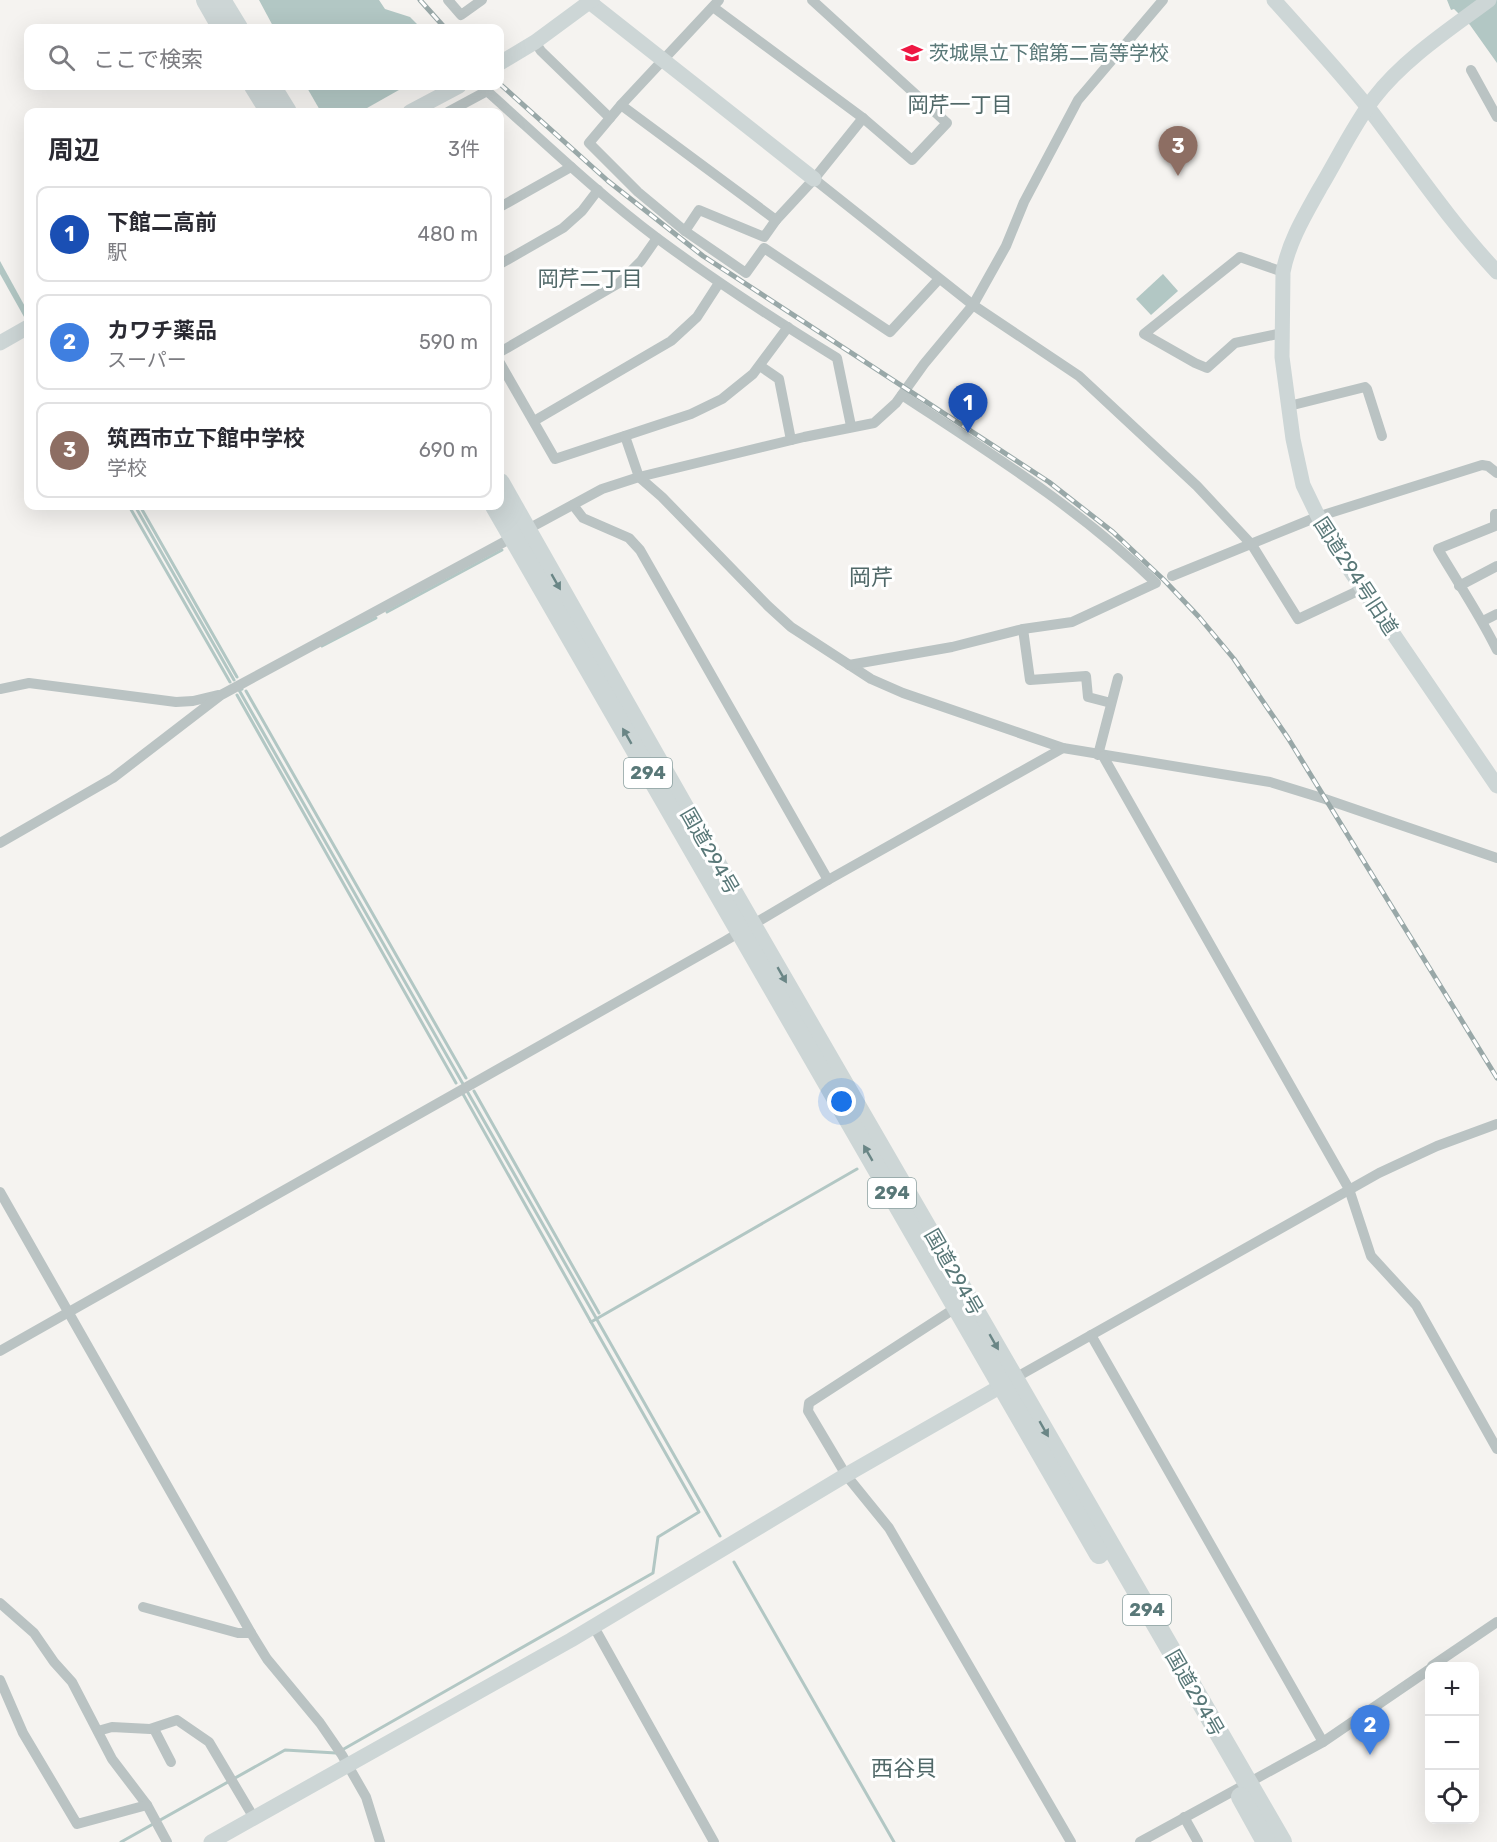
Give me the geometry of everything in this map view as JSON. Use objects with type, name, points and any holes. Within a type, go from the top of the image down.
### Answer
[{"type":"highway","points":[[206,0],[220,24]]},
{"type":"highway","points":[[221,0],[236,24]]},
{"type":"highway","points":[[256,90],[268,108]]},
{"type":"highway","points":[[273,90],[284,108]]},
{"type":"highway","name":"国道294号","points":[[504,493],[520,535],[746,928],[1242,1786],[1282,1842]]},
{"type":"highway","name":"国道294号","points":[[498,510],[520,535]]},
{"type":"highway","name":"国道294号","points":[[746,928],[957,1307],[1009,1382]]},
{"type":"highway","name":"国道294号","points":[[1242,1786],[1266,1842]]},
{"type":"street","points":[[448,0],[461,15],[482,0]]},
{"type":"street","points":[[812,0],[947,123],[912,160],[863,118],[716,3],[609,118],[589,143],[638,192],[684,231],[746,273],[776,220],[814,179],[863,118]]},
{"type":"street","points":[[0,843],[113,778],[221,695],[602,489],[639,477],[791,440],[874,423],[902,395],[924,364],[973,305],[1006,246],[1024,202],[1078,100],[1163,0]]},
{"type":"street","points":[[1274,0],[1367,108],[1444,210],[1497,272]]},
{"type":"street","name":"国道294号旧道","points":[[1489,0],[1403,68],[1387,83],[1367,108],[1296,233],[1286,259],[1283,272],[1282,357],[1293,439],[1303,485],[1317,518],[1362,589],[1497,786]]},
{"type":"street","points":[[504,61],[535,42],[589,1],[939,279],[973,305],[1079,376],[1197,486],[1252,544],[1299,619],[1362,589]]},
{"type":"street","points":[[535,42],[541,51],[609,118]]},
{"type":"street","points":[[1471,69],[1497,117]]},
{"type":"street","points":[[418,108],[451,90]]},
{"type":"street","points":[[455,108],[487,91],[571,167],[657,238],[720,283],[837,358],[851,426]]},
{"type":"street","points":[[621,105],[776,220]]},
{"type":"street","points":[[504,205],[571,167]]},
{"type":"street","points":[[504,262],[563,228],[582,211],[598,190]]},
{"type":"street","points":[[684,231],[699,210],[764,242],[890,332],[939,279]]},
{"type":"street","points":[[504,350],[619,283],[641,261],[657,238]]},
{"type":"street","points":[[1282,333],[1235,343],[1207,368],[1144,334],[1240,257],[1283,272]]},
{"type":"street","points":[[534,421],[671,341],[697,317],[720,283]]},
{"type":"street","points":[[504,370],[555,459],[706,408],[741,385],[760,366],[788,327]]},
{"type":"street","points":[[0,343],[24,329]]},
{"type":"street","points":[[760,366],[779,380],[791,440]]},
{"type":"street","points":[[1288,406],[1365,387],[1382,436]]},
{"type":"street","points":[[849,665],[952,647],[1023,629],[1072,622],[1156,583],[1122,550],[1016,470],[902,395]]},
{"type":"street","points":[[625,436],[639,477],[662,497],[791,627],[871,679],[903,693],[1063,748],[1269,782],[1497,858]]},
{"type":"street","points":[[1172,576],[1317,518],[1482,465],[1497,472]]},
{"type":"street","points":[[573,505],[583,518],[629,538],[640,550],[828,879]]},
{"type":"street","points":[[1497,514],[1495,514],[1495,526],[1438,549],[1459,586],[1483,621],[1497,650]]},
{"type":"street","points":[[1459,586],[1497,566]]},
{"type":"street","points":[[1483,621],[1497,614]]},
{"type":"street","points":[[1023,629],[1030,680],[1086,676],[1088,697],[1111,702]]},
{"type":"street","points":[[1118,678],[1101,756],[1349,1189],[1371,1256],[1416,1305],[1497,1449]]},
{"type":"street","points":[[0,689],[29,683],[176,702],[221,695]]},
{"type":"street","points":[[0,1351],[746,928],[828,879],[1063,748]]},
{"type":"street","points":[[211,1842],[254,1818],[342,1756],[594,1626],[846,1475],[1349,1189],[1437,1146],[1497,1124]]},
{"type":"street","points":[[0,1192],[250,1633],[267,1659],[320,1723],[366,1797],[380,1842]]},
{"type":"street","points":[[957,1307],[809,1403],[808,1411],[846,1475],[889,1528],[1071,1842]]},
{"type":"street","points":[[1091,1335],[1323,1742]]},
{"type":"street","points":[[2,1607],[34,1633],[54,1662],[72,1682],[112,1759],[147,1806],[167,1842]]},
{"type":"street","points":[[143,1607],[238,1633],[250,1633]]},
{"type":"street","points":[[1438,1662],[1497,1622]]},
{"type":"street","points":[[594,1626],[714,1842]]},
{"type":"street","points":[[1140,1842],[1323,1742],[1425,1671]]},
{"type":"street","points":[[0,1680],[23,1733],[77,1824],[147,1806]]},
{"type":"street","points":[[98,1731],[112,1727],[154,1729],[177,1720],[209,1742],[254,1818]]},
{"type":"street","points":[[154,1729],[171,1762]]},
{"type":"street","points":[[1184,1817],[1198,1842]]},
{"type":"shaded area","points":[[259,0],[379,0],[385,9],[410,17],[417,24],[272,24]]},
{"type":"shaded area","points":[[1447,0],[1497,0],[1497,63],[1470,25],[1454,9],[1451,10]]},
{"type":"shaded area","points":[[308,90],[399,90],[367,108],[319,108]]},
{"type":"shaded area","points":[[0,261],[24,305],[24,317],[0,274]]},
{"type":"shaded area","points":[[1163,274],[1178,291],[1151,315],[1136,299]]},
{"type":"waterway","points":[[131,510],[230,682]]},
{"type":"waterway","points":[[137,510],[234,680]]},
{"type":"waterway","points":[[142,510],[237,677]]},
{"type":"waterway","points":[[387,612],[502,550]]},
{"type":"waterway","points":[[322,646],[376,618]]},
{"type":"waterway","points":[[242,689],[239,690],[720,1536]]},
{"type":"waterway","points":[[246,691],[466,1078]]},
{"type":"waterway","points":[[237,695],[456,1083]]},
{"type":"waterway","points":[[474,1091],[599,1313]]},
{"type":"waterway","points":[[463,1094],[591,1322]]},
{"type":"waterway","points":[[342,1750],[653,1573],[658,1537],[699,1512],[591,1322],[857,1169]]},
{"type":"waterway","points":[[734,1562],[894,1842]]},
{"type":"waterway","points":[[121,1842],[285,1750],[336,1753]]},
{"type":"railway","points":[[420,0],[441,24]]},
{"type":"railway","points":[[504,88],[608,181],[703,256],[1049,482],[1113,532],[1164,580],[1234,659],[1288,738],[1497,1078]]},
{"type":"place","name":"茨城県立下館第二高等学校","points":[[912,53]]},
{"type":"place","name":"筑西市立下館中学校","points":[[1178,176]]},
{"type":"place","name":"下館二高前","points":[[968,433]]},
{"type":"place","name":"カワチ薬品","points":[[1370,1755]]},
{"type":"district","name":"岡芹一丁目","points":[[960,105]]},
{"type":"district","name":"岡芹二丁目","points":[[590,279]]},
{"type":"district","name":"岡芹","points":[[871,577]]},
{"type":"district","name":"西谷貝","points":[[904,1768]]}]
